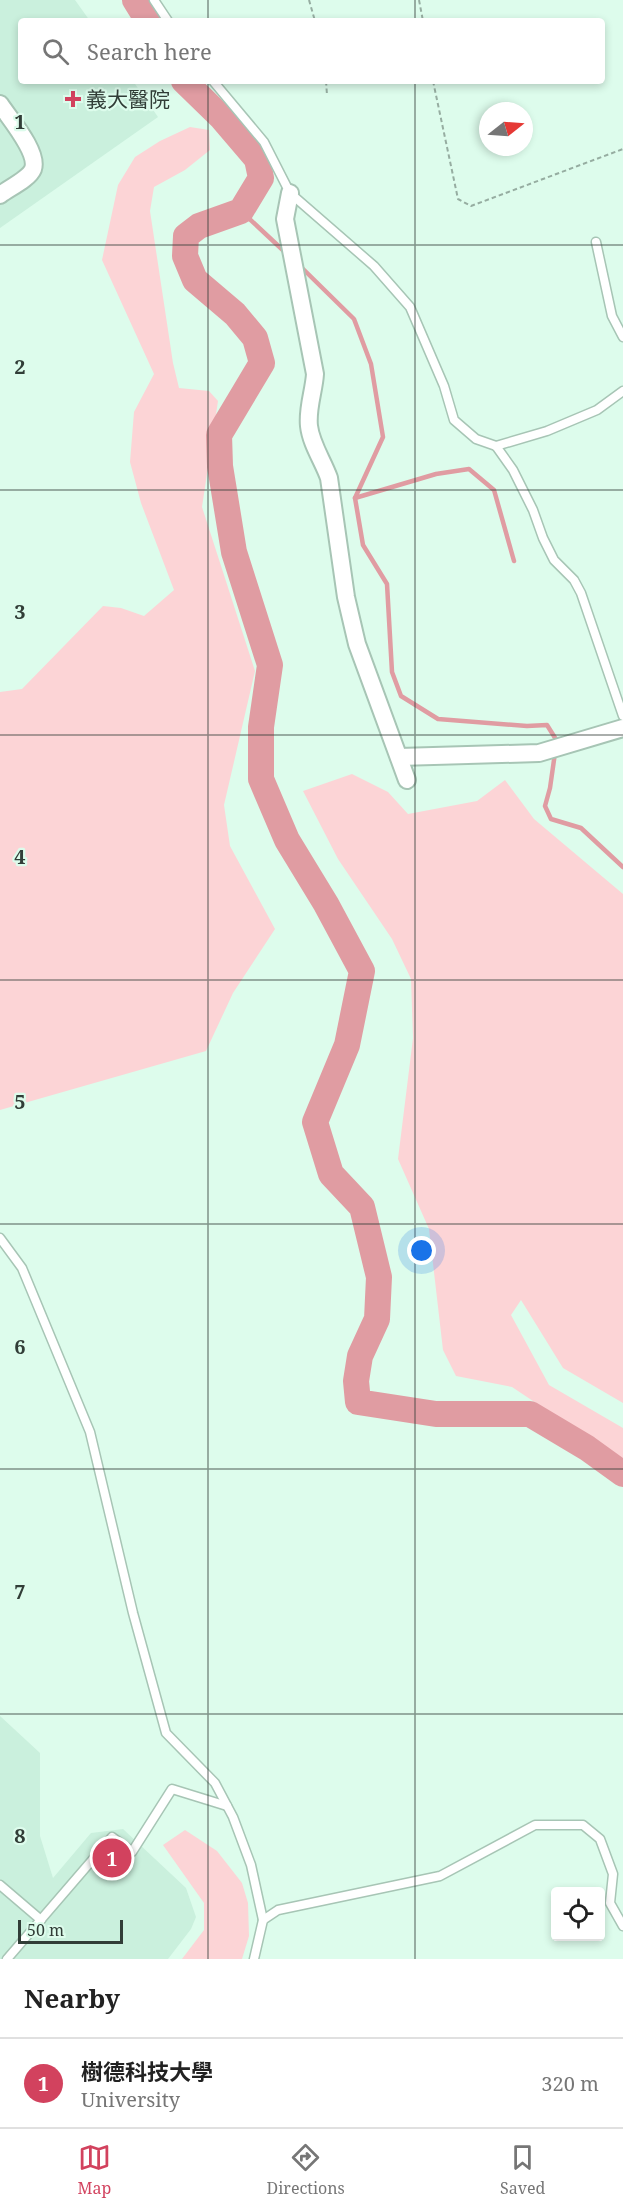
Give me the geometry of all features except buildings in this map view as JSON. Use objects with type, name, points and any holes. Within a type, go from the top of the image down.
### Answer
[{"type":"street","points":[[0,104],[26,142],[33,154],[34,162],[33,170],[0,195]]},
{"type":"street","points":[[290,193],[285,219],[315,374],[314,392],[309,410],[309,428],[329,478],[346,597],[357,644],[407,780]]},
{"type":"street","points":[[399,757],[539,753],[623,728]]},
{"type":"lane","points":[[154,0],[166,18]]},
{"type":"lane","points":[[216,84],[264,142],[290,193],[374,266],[410,307],[444,386],[454,420],[476,439],[496,446],[513,470],[554,560],[574,580],[581,593],[623,716]]},
{"type":"lane","points":[[596,242],[612,316],[623,337]]},
{"type":"lane","points":[[496,446],[547,431],[597,410],[623,391]]},
{"type":"lane","points":[[0,1238],[22,1268],[90,1432],[133,1613],[166,1733],[215,1783],[251,1865],[263,1920],[254,1959]]},
{"type":"lane","points":[[7,1959],[112,1837],[132,1851],[172,1789],[227,1806]]},
{"type":"lane","points":[[263,1920],[278,1910],[440,1876],[536,1826],[583,1825],[600,1839],[613,1874],[610,1903],[623,1926]]},
{"type":"lane","points":[[0,1885],[41,1920]]},
{"type":"path","points":[[309,0],[314,18]]},
{"type":"path","points":[[419,0],[422,18]]},
{"type":"path","points":[[326,84],[327,95]]},
{"type":"path","points":[[434,84],[458,199],[471,206],[623,148]]},
{"type":"shaded area","name":"義大醫院","points":[[0,0],[75,0],[88,18],[18,18],[18,84],[135,84],[158,117],[0,228]]},
{"type":"shaded area","points":[[190,127],[209,130],[210,150],[185,170],[154,187],[150,211],[173,363],[179,388],[209,391],[218,401],[202,507],[255,671],[224,805],[230,846],[275,929],[233,993],[206,1051],[0,1110],[0,692],[22,689],[103,606],[121,608],[144,616],[174,590],[141,503],[130,462],[134,412],[154,374],[102,260],[118,185],[135,157],[160,141]]},
{"type":"shaded area","points":[[352,774],[388,792],[408,814],[477,801],[505,780],[534,819],[623,894],[623,1403],[563,1368],[521,1300],[511,1315],[549,1385],[623,1428],[623,1461],[512,1387],[456,1376],[443,1350],[429,1229],[398,1159],[413,1038],[411,979],[392,939],[338,859],[303,791]]},
{"type":"shaded area","points":[[0,1716],[40,1753],[40,1836],[53,1878],[91,1833],[123,1829],[186,1888],[196,1917],[191,1929],[168,1959],[0,1959]]},
{"type":"shaded area","points":[[185,1830],[217,1851],[242,1883],[248,1903],[249,1936],[242,1959],[182,1959],[204,1930],[204,1903],[163,1845]]},
{"type":"waterway","points":[[135,0],[146,18]]},
{"type":"waterway","points":[[187,84],[222,118],[257,159],[261,178],[241,211],[199,226],[186,236],[185,256],[195,280],[235,314],[255,338],[262,363],[219,435],[220,466],[234,552],[270,665],[261,727],[261,779],[287,840],[326,904],[362,971],[347,1045],[315,1122],[331,1174],[362,1207],[379,1277],[377,1319],[360,1356],[356,1381],[358,1402],[436,1414],[530,1414],[587,1448],[623,1474]]},
{"type":"waterway","points":[[241,211],[287,254]]},
{"type":"waterway","points":[[300,266],[354,319],[371,364],[383,437],[355,498],[363,545],[387,584],[392,672],[401,696],[438,719],[527,726],[547,725],[557,741],[556,745]]},
{"type":"waterway","points":[[355,498],[436,474],[469,469],[494,490],[514,561]]},
{"type":"waterway","points":[[555,753],[545,806],[551,819],[581,828],[623,867]]},
{"type":"place","name":"義大醫院","points":[[73,99]]},
{"type":"place","name":"樹德科技大學","points":[[112,1858]]}]
